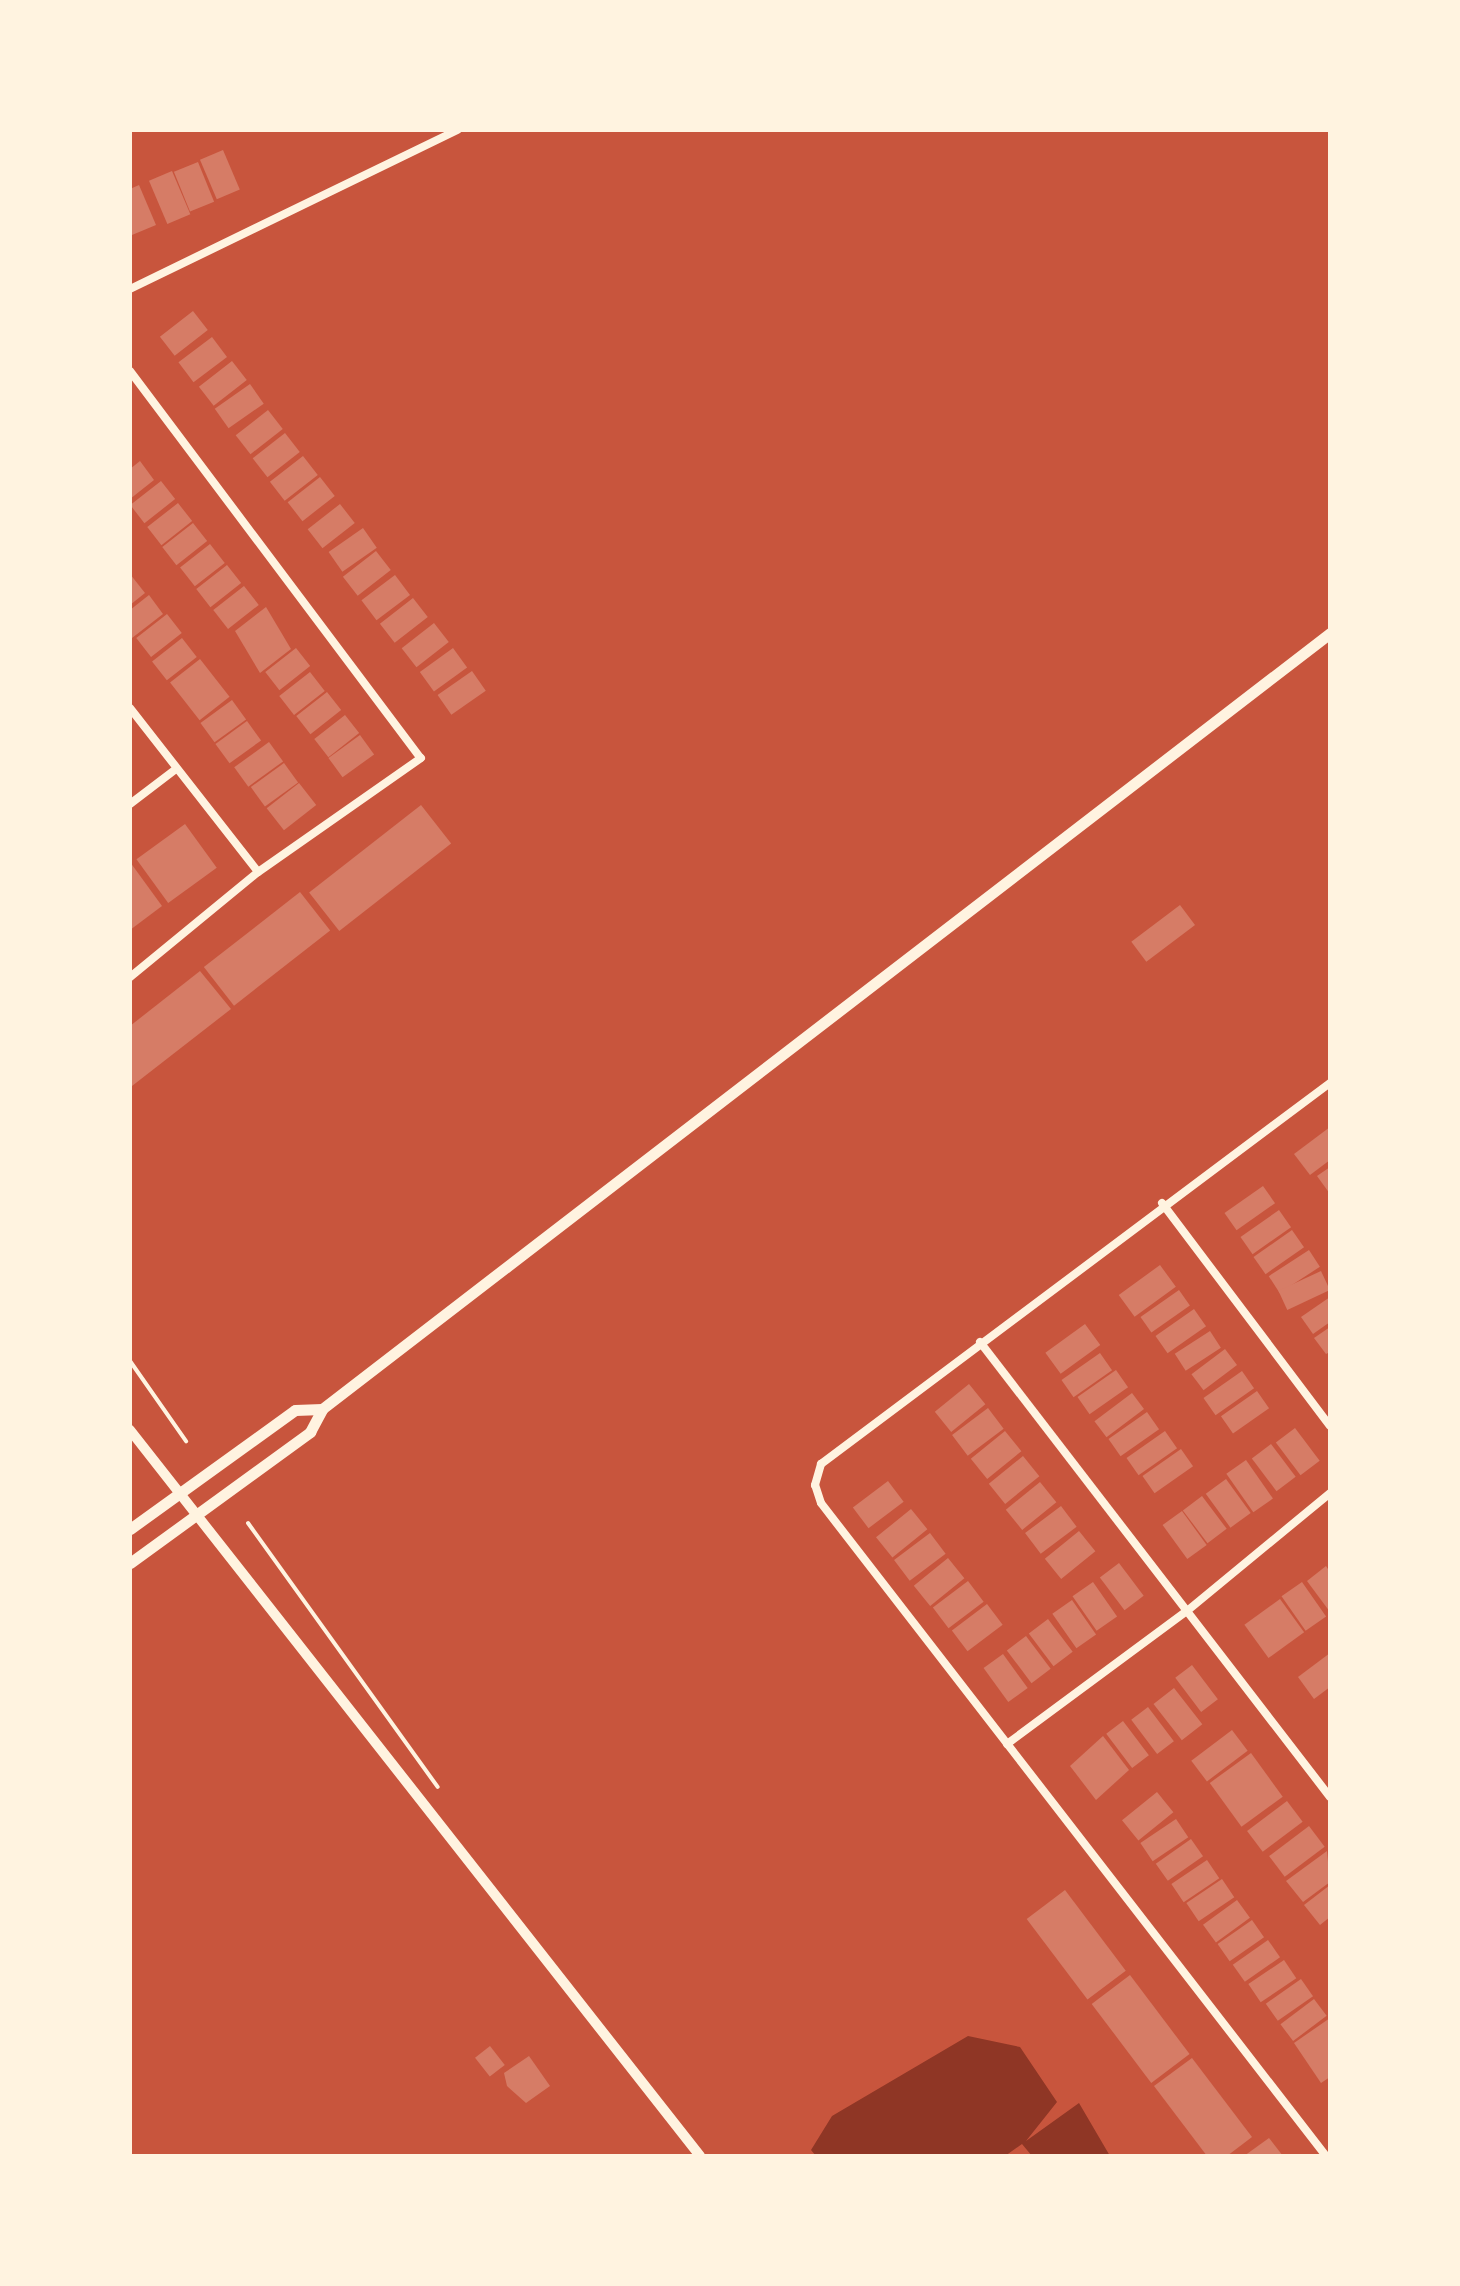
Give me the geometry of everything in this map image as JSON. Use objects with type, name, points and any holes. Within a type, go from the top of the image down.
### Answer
[{"type":"main road","points":[[130,1562],[310,1432],[322,1409],[1330,633]]},
{"type":"main road","points":[[130,1529],[294,1410],[322,1409]]},
{"type":"street","points":[[130,289],[457,130]]},
{"type":"street","points":[[130,371],[421,758],[258,872],[130,977]]},
{"type":"street","points":[[130,708],[258,872]]},
{"type":"street","points":[[130,804],[176,769]]},
{"type":"street","points":[[1326,2156],[822,1503],[815,1485],[821,1464],[1162,1203],[1330,1082]]},
{"type":"street","points":[[1162,1203],[1330,1426]]},
{"type":"street","points":[[980,1342],[1330,1797]]},
{"type":"street","points":[[130,1430],[700,2156]]},
{"type":"street","points":[[1007,1744],[1187,1611],[1330,1494]]},
{"type":"path","points":[[130,1361],[186,1440]]},
{"type":"path","points":[[248,1523],[438,1787]]},
{"type":"shaded area","points":[[968,2036],[1020,2047],[1057,2102],[1026,2141],[1079,2103],[1110,2156],[1032,2156],[1022,2144],[1005,2156],[816,2156],[811,2150],[832,2116]]},
{"type":"building","points":[[223,150],[240,190],[217,199],[200,160]]},
{"type":"building","points":[[198,162],[214,202],[190,212],[174,172]]},
{"type":"building","points":[[172,171],[190,214],[167,224],[149,181]]},
{"type":"building","points":[[139,185],[156,225],[132,235],[130,189]]},
{"type":"building","points":[[193,311],[208,330],[175,356],[160,337]]},
{"type":"building","points":[[212,337],[227,357],[194,382],[178,362]]},
{"type":"building","points":[[232,361],[247,380],[214,406],[199,387]]},
{"type":"building","points":[[250,384],[264,404],[229,428],[215,409]]},
{"type":"building","points":[[268,410],[283,429],[250,454],[236,435]]},
{"type":"building","points":[[285,433],[300,452],[267,477],[253,458]]},
{"type":"building","points":[[303,456],[318,475],[285,501],[270,482]]},
{"type":"building","points":[[140,461],[154,480],[130,499],[130,469]]},
{"type":"building","points":[[320,477],[335,496],[302,521],[288,502]]},
{"type":"building","points":[[161,481],[175,499],[144,523],[130,505]]},
{"type":"building","points":[[178,503],[192,521],[161,545],[147,527]]},
{"type":"building","points":[[340,504],[355,523],[322,548],[308,529]]},
{"type":"building","points":[[193,523],[207,541],[176,565],[162,547]]},
{"type":"building","points":[[363,528],[377,548],[342,572],[329,552]]},
{"type":"building","points":[[210,544],[225,563],[195,586],[180,567]]},
{"type":"building","points":[[376,551],[391,570],[358,596],[343,577]]},
{"type":"building","points":[[227,565],[241,583],[210,607],[196,589]]},
{"type":"building","points":[[130,574],[145,593],[130,605]]},
{"type":"building","points":[[395,575],[410,595],[377,620],[361,600]]},
{"type":"building","points":[[244,586],[259,605],[228,629],[213,610]]},
{"type":"building","points":[[149,595],[163,614],[132,638],[130,610]]},
{"type":"building","points":[[413,598],[428,617],[395,643],[380,624]]},
{"type":"building","points":[[266,607],[291,649],[260,673],[235,631]]},
{"type":"building","points":[[167,614],[182,633],[151,657],[136,638]]},
{"type":"building","points":[[434,623],[449,642],[416,667],[402,648]]},
{"type":"building","points":[[182,638],[197,657],[167,680],[152,661]]},
{"type":"building","points":[[296,648],[310,666],[279,690],[265,672]]},
{"type":"building","points":[[453,648],[467,667],[434,692],[420,672]]},
{"type":"building","points":[[200,659],[230,697],[200,720],[170,682]]},
{"type":"building","points":[[472,671],[486,691],[451,715],[438,695]]},
{"type":"building","points":[[310,672],[325,691],[294,715],[279,696]]},
{"type":"building","points":[[327,692],[341,710],[310,734],[296,716]]},
{"type":"building","points":[[232,700],[246,719],[215,742],[200,723]]},
{"type":"building","points":[[345,715],[359,733],[328,757],[314,739]]},
{"type":"building","points":[[247,721],[261,740],[230,763],[215,744]]},
{"type":"building","points":[[360,735],[374,754],[343,777],[328,758]]},
{"type":"building","points":[[269,742],[283,761],[248,787],[234,767]]},
{"type":"building","points":[[284,763],[298,782],[265,807],[251,787]]},
{"type":"building","points":[[299,783],[316,805],[284,830],[267,808]]},
{"type":"building","points":[[421,805],[451,844],[339,931],[309,892]]},
{"type":"building","points":[[185,824],[217,868],[168,903],[136,859]]},
{"type":"building","points":[[130,862],[162,906],[130,930]]},
{"type":"building","points":[[300,892],[330,931],[234,1006],[204,967]]},
{"type":"building","points":[[1180,905],[1195,925],[1146,962],[1131,942]]},
{"type":"building","points":[[200,971],[231,1009],[132,1086],[130,1026]]},
{"type":"building","points":[[1330,1127],[1330,1160],[1310,1175],[1294,1154]]},
{"type":"building","points":[[1330,1167],[1330,1194],[1317,1176]]},
{"type":"building","points":[[1263,1186],[1275,1203],[1237,1230],[1224,1213]]},
{"type":"building","points":[[1279,1210],[1291,1227],[1253,1254],[1240,1237]]},
{"type":"building","points":[[1292,1230],[1304,1247],[1266,1274],[1253,1257]]},
{"type":"building","points":[[1309,1250],[1320,1267],[1280,1293],[1269,1276]]},
{"type":"building","points":[[1160,1265],[1176,1287],[1135,1317],[1119,1295]]},
{"type":"building","points":[[1321,1271],[1330,1290],[1287,1310],[1278,1291]]},
{"type":"building","points":[[1179,1290],[1190,1306],[1151,1333],[1140,1317]]},
{"type":"building","points":[[1330,1297],[1330,1322],[1313,1334],[1301,1317]]},
{"type":"building","points":[[1194,1309],[1206,1326],[1168,1353],[1155,1336]]},
{"type":"building","points":[[1085,1324],[1100,1345],[1061,1374],[1045,1353]]},
{"type":"building","points":[[1330,1327],[1330,1352],[1326,1354],[1314,1338]]},
{"type":"building","points":[[1210,1331],[1221,1348],[1186,1371],[1175,1354]]},
{"type":"building","points":[[1225,1349],[1237,1365],[1203,1390],[1191,1374]]},
{"type":"building","points":[[1100,1353],[1112,1370],[1074,1397],[1061,1380]]},
{"type":"building","points":[[1116,1370],[1128,1387],[1090,1414],[1077,1397]]},
{"type":"building","points":[[1242,1371],[1254,1388],[1216,1415],[1203,1398]]},
{"type":"building","points":[[969,1384],[985,1404],[951,1432],[935,1412]]},
{"type":"building","points":[[1257,1391],[1269,1408],[1233,1433],[1221,1416]]},
{"type":"building","points":[[1132,1393],[1144,1409],[1107,1437],[1094,1421]]},
{"type":"building","points":[[988,1408],[1004,1429],[968,1456],[952,1435]]},
{"type":"building","points":[[1147,1412],[1159,1429],[1121,1456],[1108,1439]]},
{"type":"building","points":[[1295,1428],[1320,1461],[1301,1475],[1276,1442]]},
{"type":"building","points":[[1005,1431],[1021,1451],[987,1479],[971,1459]]},
{"type":"building","points":[[1165,1431],[1177,1448],[1139,1475],[1126,1458]]},
{"type":"building","points":[[1271,1444],[1296,1477],[1277,1491],[1252,1458]]},
{"type":"building","points":[[1181,1449],[1193,1466],[1155,1493],[1142,1476]]},
{"type":"building","points":[[1023,1456],[1039,1476],[1005,1504],[989,1484]]},
{"type":"building","points":[[1246,1460],[1273,1499],[1253,1512],[1226,1474]]},
{"type":"building","points":[[1226,1479],[1251,1513],[1230,1528],[1206,1494]]},
{"type":"building","points":[[888,1481],[904,1502],[869,1528],[853,1507]]},
{"type":"building","points":[[1040,1482],[1056,1502],[1022,1530],[1006,1510]]},
{"type":"building","points":[[1202,1496],[1227,1529],[1208,1543],[1183,1510]]},
{"type":"building","points":[[1061,1506],[1077,1527],[1041,1554],[1025,1533]]},
{"type":"building","points":[[911,1509],[927,1529],[892,1558],[876,1537]]},
{"type":"building","points":[[1182,1511],[1207,1545],[1187,1559],[1163,1525]]},
{"type":"building","points":[[1079,1531],[1095,1551],[1061,1579],[1045,1559]]},
{"type":"building","points":[[930,1533],[946,1554],[910,1581],[894,1560]]},
{"type":"building","points":[[948,1558],[964,1578],[930,1606],[914,1586]]},
{"type":"building","points":[[1119,1563],[1144,1596],[1125,1610],[1100,1577]]},
{"type":"building","points":[[1326,1566],[1330,1572],[1330,1612],[1307,1581]]},
{"type":"building","points":[[968,1581],[984,1602],[949,1628],[933,1607]]},
{"type":"building","points":[[1093,1582],[1117,1616],[1097,1631],[1073,1596]]},
{"type":"building","points":[[1302,1582],[1326,1616],[1306,1631],[1282,1596]]},
{"type":"building","points":[[1280,1599],[1304,1632],[1269,1658],[1244,1625]]},
{"type":"building","points":[[1072,1600],[1096,1634],[1076,1648],[1052,1614]]},
{"type":"building","points":[[987,1604],[1003,1625],[968,1651],[952,1630]]},
{"type":"building","points":[[1048,1619],[1073,1652],[1054,1666],[1029,1633]]},
{"type":"building","points":[[1026,1636],[1051,1669],[1032,1683],[1007,1650]]},
{"type":"building","points":[[1330,1653],[1330,1687],[1314,1699],[1298,1677]]},
{"type":"building","points":[[1003,1654],[1028,1688],[1008,1702],[984,1668]]},
{"type":"building","points":[[1192,1665],[1218,1699],[1201,1712],[1175,1678]]},
{"type":"building","points":[[1174,1688],[1202,1724],[1182,1740],[1154,1704]]},
{"type":"building","points":[[1148,1707],[1174,1741],[1157,1754],[1131,1720]]},
{"type":"building","points":[[1123,1721],[1149,1755],[1132,1768],[1106,1734]]},
{"type":"building","points":[[1232,1730],[1248,1751],[1207,1781],[1191,1761]]},
{"type":"building","points":[[1103,1736],[1129,1770],[1096,1800],[1070,1766]]},
{"type":"building","points":[[1251,1753],[1283,1797],[1241,1827],[1210,1783]]},
{"type":"building","points":[[1157,1792],[1173,1812],[1138,1841],[1122,1820]]},
{"type":"building","points":[[1287,1801],[1303,1822],[1263,1852],[1247,1831]]},
{"type":"building","points":[[1176,1819],[1188,1837],[1153,1861],[1140,1843]]},
{"type":"building","points":[[1309,1826],[1325,1847],[1285,1877],[1269,1856]]},
{"type":"building","points":[[1191,1839],[1203,1856],[1168,1881],[1156,1864]]},
{"type":"building","points":[[1327,1851],[1330,1882],[1303,1902],[1286,1881]]},
{"type":"building","points":[[1207,1860],[1219,1878],[1184,1902],[1171,1884]]},
{"type":"building","points":[[1222,1879],[1234,1897],[1199,1921],[1186,1903]]},
{"type":"building","points":[[1330,1885],[1330,1917],[1320,1925],[1304,1905]]},
{"type":"building","points":[[1065,1890],[1126,1971],[1087,2000],[1027,1919]]},
{"type":"building","points":[[1237,1900],[1250,1918],[1216,1942],[1203,1925]]},
{"type":"building","points":[[1252,1920],[1264,1937],[1230,1961],[1218,1944]]},
{"type":"building","points":[[1268,1940],[1280,1957],[1245,1982],[1233,1965]]},
{"type":"building","points":[[1284,1960],[1296,1978],[1261,2002],[1248,1984]]},
{"type":"building","points":[[1130,1975],[1190,2054],[1151,2083],[1092,2004]]},
{"type":"building","points":[[1301,1979],[1313,1996],[1278,2021],[1266,2004]]},
{"type":"building","points":[[1314,1999],[1327,2016],[1293,2041],[1280,2024]]},
{"type":"building","points":[[1330,2018],[1330,2077],[1321,2083],[1294,2043]]},
{"type":"building","points":[[490,2046],[505,2065],[490,2077],[475,2058]]},
{"type":"building","points":[[529,2056],[550,2086],[526,2103],[507,2086],[504,2073]]},
{"type":"building","points":[[1192,2058],[1252,2137],[1227,2156],[1207,2156],[1154,2086]]},
{"type":"building","points":[[1269,2138],[1283,2156],[1244,2156]]}]
